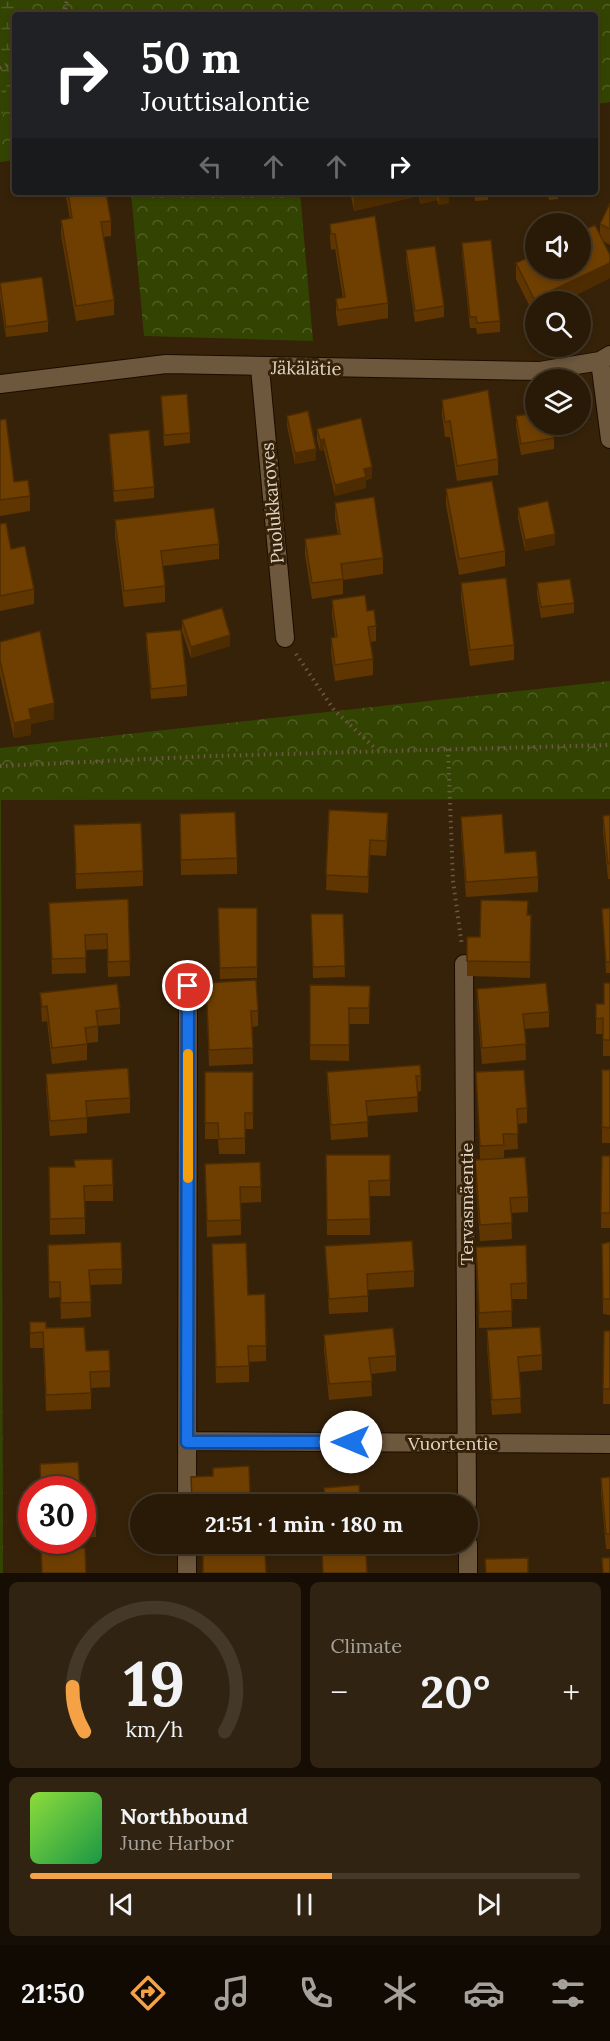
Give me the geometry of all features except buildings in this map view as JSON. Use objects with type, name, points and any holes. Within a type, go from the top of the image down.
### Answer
[{"type":"street","name":"Jäkälätie","points":[[0,384],[166,364],[260,368],[540,371],[605,358]]},
{"type":"street","points":[[605,358],[610,439]]},
{"type":"street","name":"Puolukkaroves","points":[[260,368],[285,638]]},
{"type":"street","name":"Tervasmäentie","points":[[464,964],[467,1494]]},
{"type":"street","points":[[187,1494],[188,986]]},
{"type":"street","name":"Vuortentie","points":[[187,1442],[610,1444]]},
{"type":"street","points":[[187,1554],[187,1573]]},
{"type":"street","points":[[468,1554],[468,1573]]},
{"type":"path","points":[[285,638],[334,710],[378,751]]},
{"type":"path","points":[[0,766],[378,751],[610,745]]},
{"type":"path","points":[[448,749],[453,881],[464,964]]},
{"type":"green space","points":[[0,0],[610,0],[610,102],[598,104],[598,12],[12,12],[12,160],[0,162]]},
{"type":"green space","points":[[0,0],[15,0],[16,12],[12,12],[12,46],[0,138]]},
{"type":"green space","points":[[131,195],[300,195],[313,341],[144,336]]},
{"type":"green space","points":[[610,681],[610,799],[1,800],[3,1573],[0,1573],[0,748]]},
{"type":"slow traffic","points":[[188,1054],[188,1178]]},
{"type":"route","points":[[188,986],[187,1442],[351,1442]]}]
